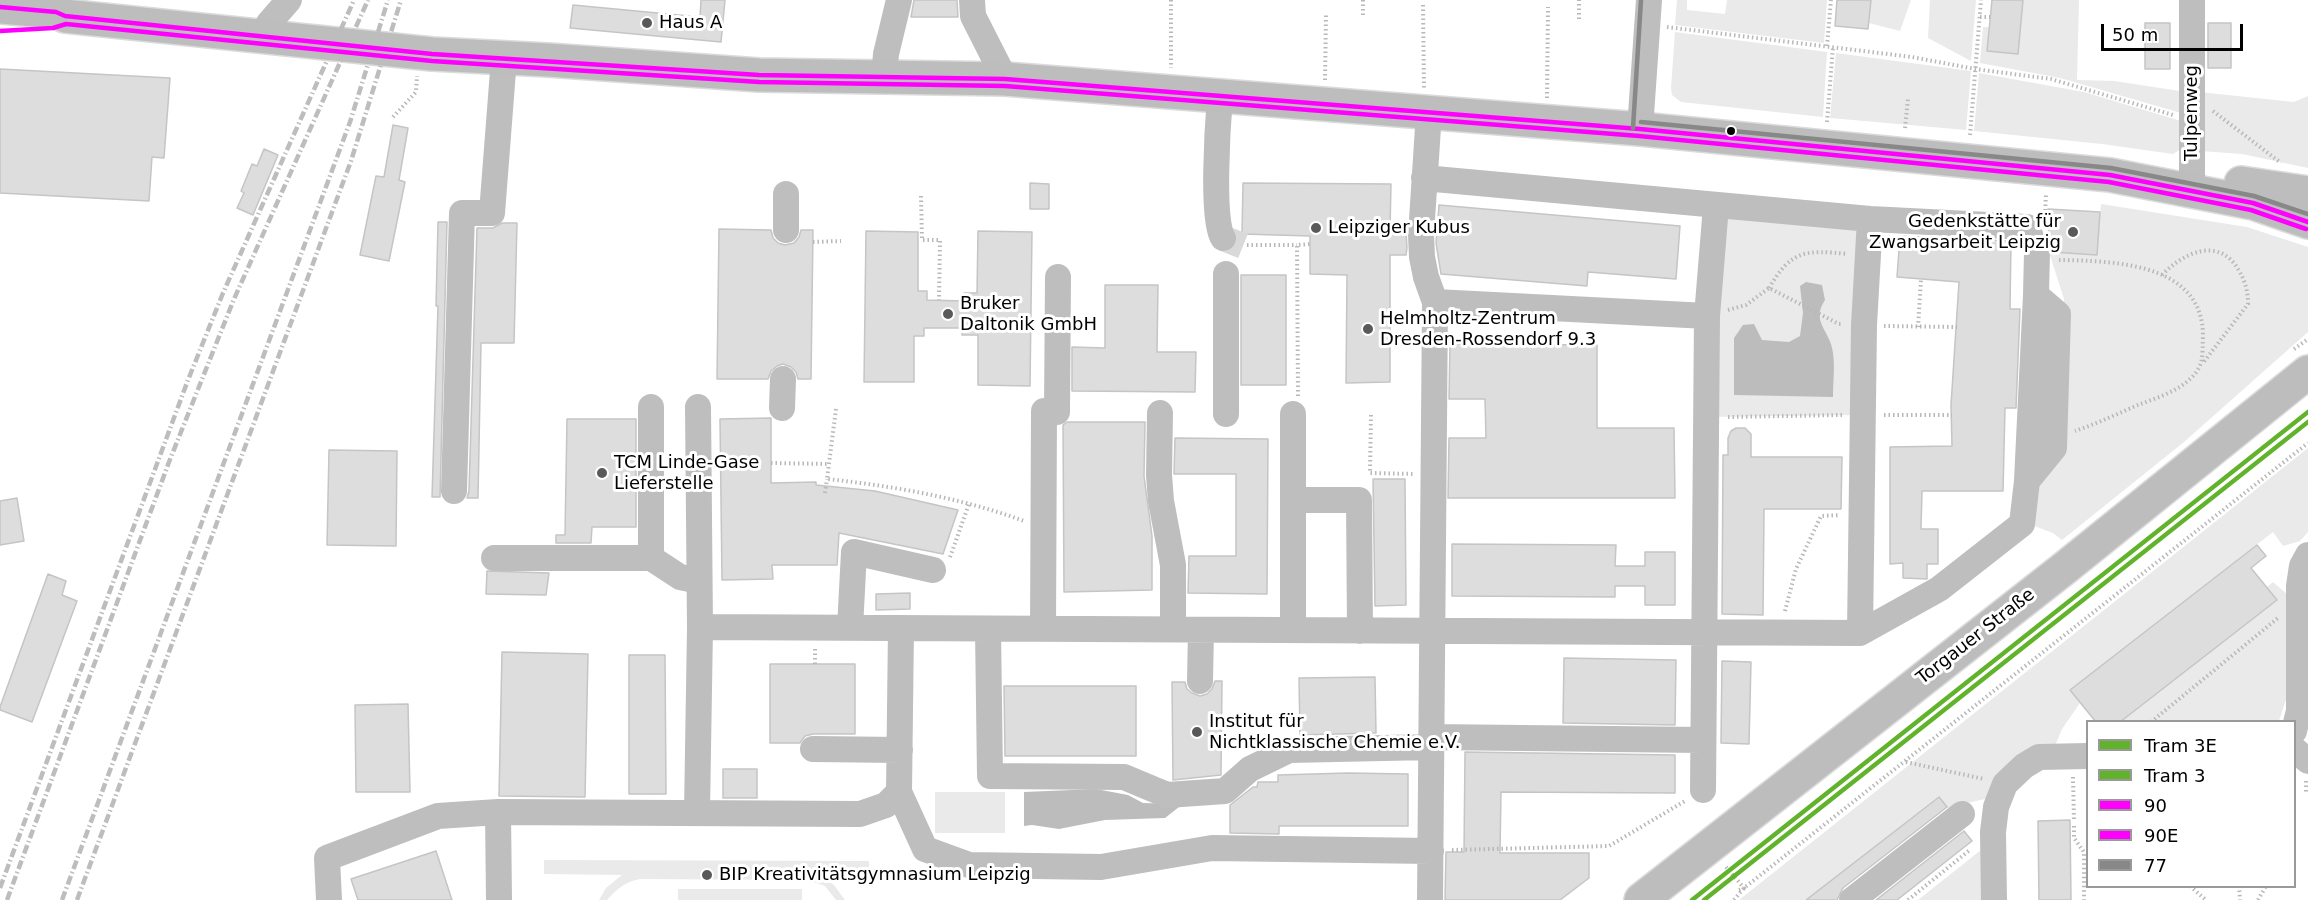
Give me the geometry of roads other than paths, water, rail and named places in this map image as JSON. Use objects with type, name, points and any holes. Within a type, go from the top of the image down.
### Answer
[{"type":"main road","points":[[0,7],[57,12],[65,16]]},
{"type":"main road","points":[[0,24],[52,21],[65,16],[104,10],[263,36],[432,54],[759,75],[1005,79],[1220,96],[1426,101],[1640,129],[2308,193]]},
{"type":"main road","points":[[2192,183],[2308,222]]},
{"type":"main road","name":"Torgauer Straße","points":[[1641,900],[2075,560],[2308,372]]},
{"type":"street","points":[[263,36],[269,23],[289,0]]},
{"type":"street","points":[[884,78],[886,56],[899,0]]},
{"type":"street","points":[[972,0],[973,16],[1005,79]]},
{"type":"street","points":[[1640,129],[1649,0]]},
{"type":"street","name":"Tulpenweg","points":[[2192,0],[2192,183]]},
{"type":"street","points":[[454,491],[462,213],[492,213],[504,58]]},
{"type":"street","points":[[1220,96],[1217,157],[1218,219],[1220,234],[1235,242]]},
{"type":"street","points":[[1426,101],[1421,235],[1426,277],[1435,302],[1430,900]]},
{"type":"street","points":[[700,627],[1860,633],[1940,589],[2022,524],[2027,482],[2037,259],[2037,252],[2027,227],[1870,219],[1424,178]]},
{"type":"street","points":[[786,194],[786,230]]},
{"type":"street","points":[[1703,790],[1707,316],[1716,206]]},
{"type":"street","points":[[1860,633],[1864,325],[1870,219]]},
{"type":"street","points":[[1226,274],[1226,414]]},
{"type":"street","points":[[1043,629],[1044,528],[1058,277]]},
{"type":"street","points":[[2027,482],[2054,448],[2058,314],[2036,295]]},
{"type":"street","points":[[1435,302],[1707,316]]},
{"type":"street","points":[[782,408],[783,379]]},
{"type":"street","points":[[651,407],[651,558]]},
{"type":"street","points":[[697,813],[700,627],[698,407]]},
{"type":"street","points":[[1293,630],[1296,409]]},
{"type":"street","points":[[1160,413],[1158,475],[1173,565],[1173,629]]},
{"type":"street","points":[[1293,500],[1359,500],[1360,631]]},
{"type":"street","points":[[850,628],[854,552],[940,567]]},
{"type":"street","points":[[2296,726],[2299,711],[2301,566],[2308,555]]},
{"type":"street","points":[[494,558],[651,558],[680,577],[699,581]]},
{"type":"street","points":[[901,628],[899,792],[926,849],[969,865],[1101,867],[1212,848],[1431,850]]},
{"type":"street","points":[[988,629],[990,776],[1124,777],[1167,795],[1225,791],[1250,769],[1288,750],[1431,742],[1703,740]]},
{"type":"street","points":[[1200,681],[1201,630]]},
{"type":"street","points":[[813,749],[900,750]]},
{"type":"street","points":[[2296,751],[2307,770]]},
{"type":"street","points":[[1994,900],[1993,832],[1996,807],[2005,784],[2024,766],[2039,758],[2080,762]]},
{"type":"street","points":[[328,900],[327,858],[438,816],[498,812],[860,814],[886,805],[899,792]]},
{"type":"street","points":[[498,812],[499,900]]},
{"type":"street","points":[[1852,900],[1962,814]]},
{"type":"tunnel","points":[[1223,238],[1243,246]]},
{"type":"railway","points":[[0,888],[188,380],[223,293],[354,0]]},
{"type":"railway","points":[[7,900],[169,462],[234,299],[368,0]]},
{"type":"railway","points":[[62,900],[350,122],[388,0]]},
{"type":"railway","points":[[77,900],[351,161],[401,0]]},
{"type":"tram line","name":"3E","points":[[1692,900],[2308,412]]},
{"type":"tram line","name":"3","points":[[1704,900],[2308,422]]},
{"type":"place","name":"Haus A","points":[[647,23]]},
{"type":"place","name":"Leipziger Kubus","points":[[1316,228]]},
{"type":"place","name":"Gedenkstätte für Zwangsarbeit Leipzig","points":[[2073,232]]},
{"type":"place","name":"Bruker Daltonik GmbH","points":[[948,314]]},
{"type":"place","name":"Helmholtz-Zentrum Dresden-Rossendorf 9.3","points":[[1368,329]]},
{"type":"place","name":"TCM Linde-Gase Lieferstelle","points":[[602,473]]},
{"type":"place","name":"Institut für Nichtklassische Chemie e.V.","points":[[1197,732]]},
{"type":"place","name":"BIP Kreativitätsgymnasium Leipzig","points":[[707,875]]}]
